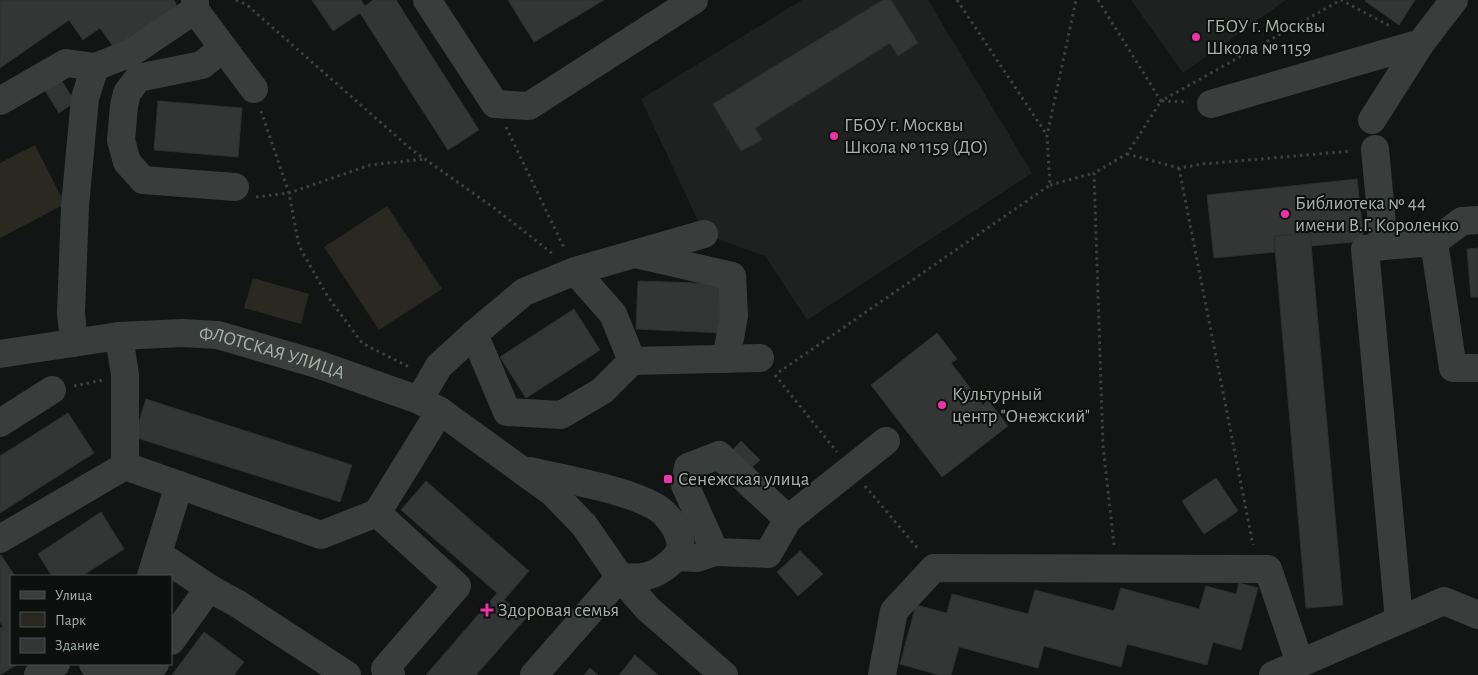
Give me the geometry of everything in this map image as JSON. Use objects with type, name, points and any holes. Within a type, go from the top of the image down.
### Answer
[{"type":"street","points":[[427,0],[495,104],[529,106],[694,0]]},
{"type":"street","points":[[1372,120],[1421,43],[1454,0]]},
{"type":"street","points":[[0,101],[66,63],[95,67],[131,54],[195,5],[223,48],[254,89]]},
{"type":"street","points":[[1211,104],[1421,43]]},
{"type":"street","points":[[223,48],[202,65],[138,78],[127,93],[121,140],[127,162],[143,180],[234,187]]},
{"type":"street","points":[[74,342],[71,313],[76,206],[85,98],[95,67]]},
{"type":"street","points":[[1375,149],[1384,246]]},
{"type":"street","points":[[1399,620],[1365,249],[1434,242],[1462,221],[1478,220]]},
{"type":"street","points":[[0,539],[125,466],[321,535],[377,513],[430,397],[439,366],[474,334],[524,292],[575,271],[704,234]]},
{"type":"street","points":[[1434,242],[1453,368],[1478,368]]},
{"type":"street","points":[[635,254],[732,276],[734,316],[726,359]]},
{"type":"street","points":[[575,271],[613,314],[632,361]]},
{"type":"street","name":"ФЛОТСКАЯ УЛИЦА","points":[[0,354],[119,336],[182,332],[218,335],[430,397],[552,493],[593,536],[620,577],[648,609],[724,675]]},
{"type":"street","points":[[474,334],[507,412],[561,415],[602,391],[632,361],[726,359],[768,366]]},
{"type":"street","points":[[119,336],[125,375],[125,466]]},
{"type":"street","points":[[0,423],[52,390]]},
{"type":"street","points":[[534,675],[620,577],[635,579],[648,577],[660,572],[677,557],[697,558],[715,552],[768,554],[788,519],[886,441]]},
{"type":"street","points":[[715,552],[685,485],[688,467],[719,455],[788,519]]},
{"type":"street","name":"ФЛОТСКАЯ УЛИЦА","points":[[519,468],[618,493],[657,508],[677,531],[680,539],[680,549],[677,557]]},
{"type":"street","points":[[179,485],[154,565],[209,588],[238,604],[346,675]]},
{"type":"street","points":[[377,513],[457,586],[385,673]]},
{"type":"street","points":[[882,675],[894,611],[934,568],[1268,569],[1300,663]]},
{"type":"street","points":[[172,640],[209,588]]},
{"type":"street","points":[[1273,675],[1444,601],[1478,615]]},
{"type":"street","points":[[38,675],[54,665]]},
{"type":"street","points":[[124,665],[154,665]]},
{"type":"path","points":[[236,0],[247,5],[412,150],[497,210],[575,271]]},
{"type":"path","points":[[957,0],[1047,136]]},
{"type":"path","points":[[1050,185],[1047,136],[1076,0]]},
{"type":"path","points":[[1098,0],[1161,101]]},
{"type":"path","points":[[768,366],[1050,185],[1094,172],[1127,154],[1161,101],[1341,0],[1421,43]]},
{"type":"path","points":[[254,89],[289,193],[299,246],[328,297],[362,342],[430,397]]},
{"type":"path","points":[[1161,101],[1211,104]]},
{"type":"path","points":[[495,104],[575,271]]},
{"type":"path","points":[[1127,154],[1179,168],[1203,164],[1375,149]]},
{"type":"path","points":[[234,187],[257,198],[289,193],[370,165],[425,159]]},
{"type":"path","points":[[1179,168],[1258,569]]},
{"type":"path","points":[[1094,172],[1103,446],[1117,568]]},
{"type":"path","points":[[52,390],[125,375]]},
{"type":"shaded area","name":"ГБОУ г. Москвы Школа № 1159 (ДО)","points":[[802,0],[928,0],[1032,173],[807,320],[765,256],[704,234],[641,99]]},
{"type":"shaded area","name":"ГБОУ г. Москвы Школа № 1159","points":[[1131,0],[1286,0],[1183,73]]},
{"type":"green space","points":[[35,145],[65,204],[0,238],[0,163]]},
{"type":"green space","points":[[387,206],[442,289],[379,330],[324,247]]},
{"type":"green space","points":[[253,278],[309,294],[301,324],[244,308]]},
{"type":"building","points":[[0,0],[174,0],[177,6],[115,49],[100,28],[83,40],[69,20],[0,68]]},
{"type":"building","points":[[312,0],[361,0],[365,6],[373,0],[396,0],[479,130],[448,150],[360,13],[333,31]]},
{"type":"building","points":[[508,0],[604,0],[534,42]]},
{"type":"building","points":[[883,0],[891,0],[918,43],[898,56],[890,43],[755,128],[762,140],[741,151],[713,104]]},
{"type":"building","points":[[1366,0],[1415,0],[1399,25]]},
{"type":"building","points":[[60,78],[75,102],[59,113],[44,89]]},
{"type":"building","points":[[158,101],[242,108],[238,157],[154,150]]},
{"type":"building","name":"Библиотека № 44 имени В.Г. Короленко","points":[[1357,179],[1364,241],[1311,246],[1310,233],[1274,236],[1275,252],[1214,258],[1207,195]]},
{"type":"building","points":[[1310,233],[1343,605],[1306,608],[1274,236]]},
{"type":"building","points":[[1478,248],[1478,297],[1471,297],[1467,249]]},
{"type":"building","points":[[638,281],[727,284],[724,333],[636,329]]},
{"type":"building","points":[[574,309],[600,350],[526,398],[500,357]]},
{"type":"building","points":[[937,333],[957,359],[951,363],[983,405],[988,400],[1008,426],[942,477],[871,385]]},
{"type":"building","points":[[146,399],[352,465],[340,502],[134,437]]},
{"type":"building","points":[[68,413],[94,453],[0,513],[0,456]]},
{"type":"building","points":[[741,441],[760,460],[747,472],[730,453]]},
{"type":"building","points":[[1216,478],[1238,511],[1204,534],[1182,501]]},
{"type":"building","points":[[426,481],[529,571],[504,600],[526,618],[476,675],[426,675],[497,593],[401,510]]},
{"type":"building","points":[[101,512],[124,549],[84,575],[51,575],[38,554]]},
{"type":"building","points":[[800,551],[823,574],[798,596],[777,572]]},
{"type":"building","points":[[0,556],[14,575],[10,575],[10,665],[16,665],[0,675],[0,628],[3,627],[0,622]]},
{"type":"building","points":[[1239,583],[1258,588],[1241,650],[1213,642],[1207,665],[1127,644],[1121,667],[1044,646],[1038,668],[959,647],[951,675],[939,675],[900,664],[916,605],[947,613],[952,594],[1028,614],[1035,590],[1114,611],[1121,588],[1199,609],[1206,586],[1236,594]]},
{"type":"building","points":[[204,632],[244,662],[234,675],[172,675]]},
{"type":"building","points":[[635,655],[658,675],[619,675]]},
{"type":"building","points":[[590,668],[598,675],[584,675]]},
{"type":"place","name":"ГБОУ г. Москвы Школа № 1159","points":[[1196,37]]},
{"type":"place","name":"ГБОУ г. Москвы Школа № 1159 (ДО)","points":[[834,136]]},
{"type":"place","name":"Библиотека № 44 имени В.Г. Короленко","points":[[1285,214]]},
{"type":"place","name":"Культурный центр \"Онежский\"","points":[[942,405]]},
{"type":"place","name":"Сенежская улица","points":[[668,479]]},
{"type":"place","name":"Здоровая семья","points":[[487,610]]}]
